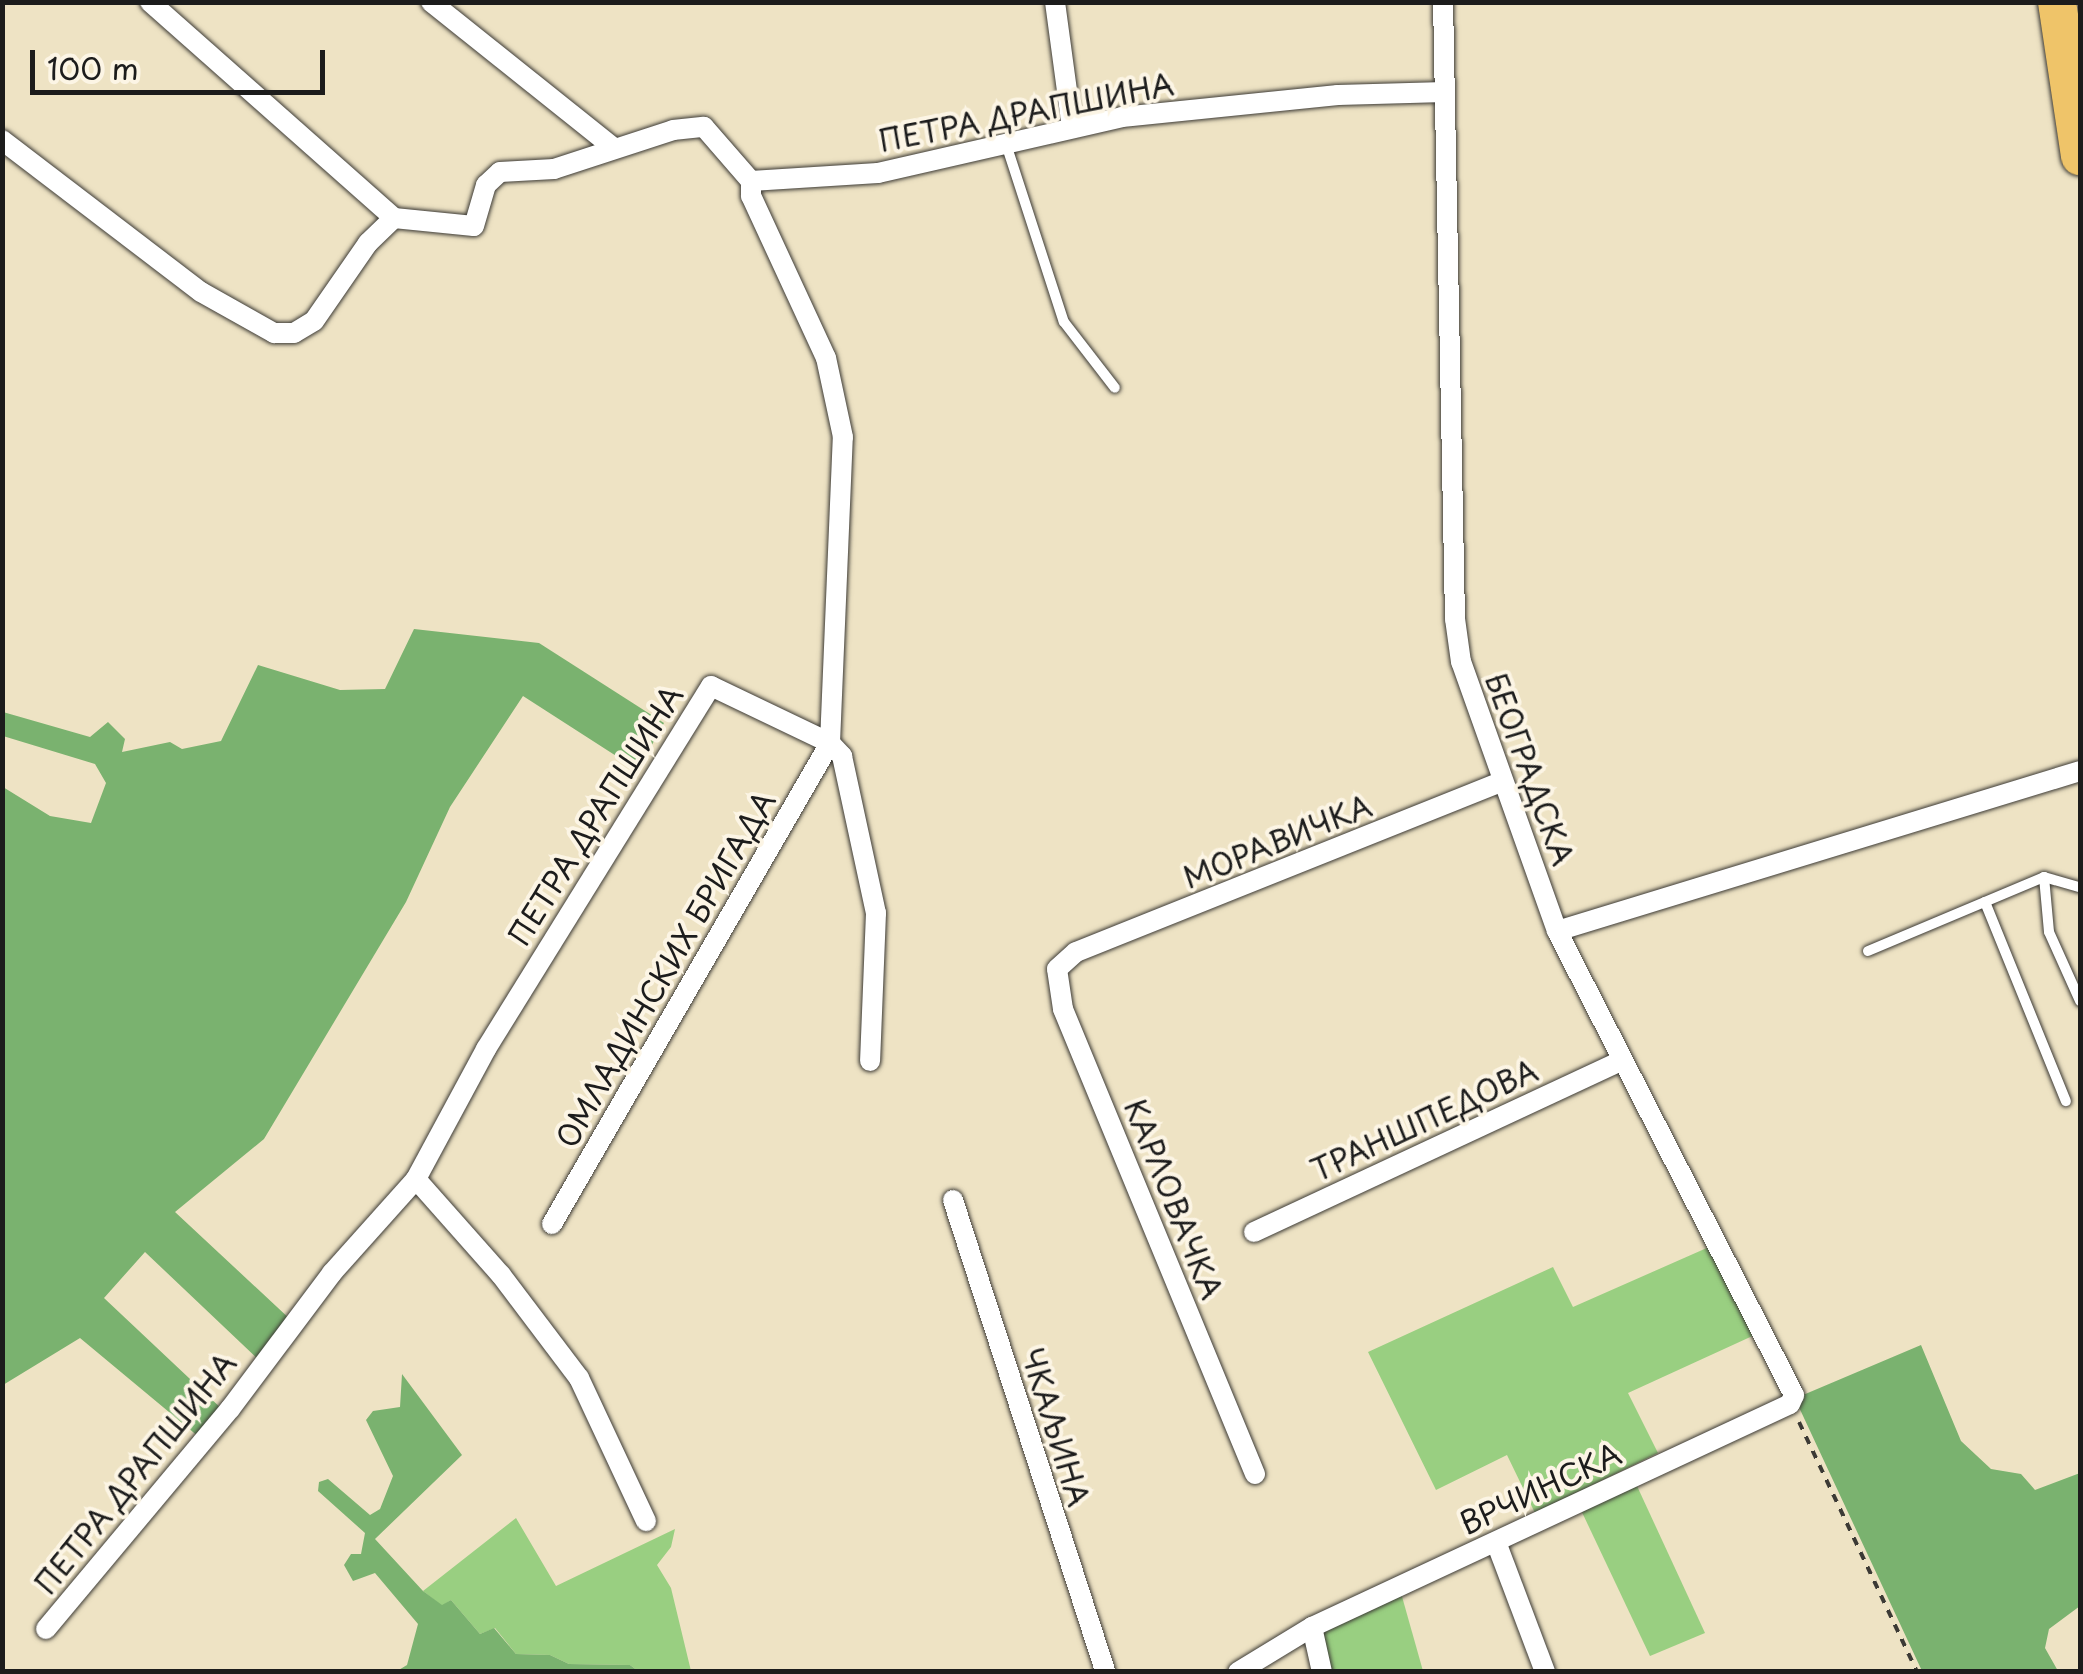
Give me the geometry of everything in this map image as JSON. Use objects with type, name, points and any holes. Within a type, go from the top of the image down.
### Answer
[{"type":"highway","points":[[2057,2],[2080,156]]},
{"type":"street","points":[[150,2],[394,218],[469,229],[494,175],[566,166],[614,148],[704,127],[751,181],[751,196],[826,358],[843,437],[830,743],[847,772],[876,912],[870,1061]]},
{"type":"street","points":[[430,2],[614,148]]},
{"type":"street","points":[[1056,2],[1072,127]]},
{"type":"street","name":"БЕОГРАДСКА","points":[[1444,2],[1455,619],[1477,721],[1557,930],[1619,1062],[1762,1322],[1792,1385],[1790,1404]]},
{"type":"street","name":"ПЕТРА ДРАПШИНА","points":[[751,181],[878,174],[1072,127],[1286,100],[1445,92]]},
{"type":"street","points":[[2,140],[201,292],[274,333],[294,333],[314,321],[368,242],[394,218]]},
{"type":"street","name":"ПЕТРА ДРАПШИНА","points":[[46,1629],[230,1409],[332,1273],[416,1179],[486,1049],[711,686],[830,743]]},
{"type":"street","name":"ОМЛАДИНСКИХ БРИГАДА","points":[[552,1224],[830,743]]},
{"type":"street","points":[[1557,930],[2080,772]]},
{"type":"street","name":"МОРАВИЧКА","points":[[1076,952],[1500,782]]},
{"type":"street","name":"КАРЛОВАЧКА","points":[[1076,952],[1062,961],[1055,977],[1063,1010],[1255,1474]]},
{"type":"street","name":"ТРАНШПЕДОВА","points":[[1254,1232],[1619,1062]]},
{"type":"street","points":[[416,1179],[501,1275],[579,1378],[646,1521]]},
{"type":"street","name":"ЧКАЉИНА","points":[[953,1200],[1105,1672]]},
{"type":"street","name":"ВРЧИНСКА","points":[[1238,1672],[1312,1627],[1790,1404]]},
{"type":"street","points":[[1496,1542],[1545,1672]]},
{"type":"street","points":[[1312,1627],[1322,1672]]},
{"type":"lane","points":[[1006,143],[1064,322],[1114,388]]},
{"type":"lane","points":[[1868,951],[2044,877],[2080,887]]},
{"type":"lane","points":[[2044,877],[2048,932],[2080,1001]]},
{"type":"lane","points":[[1984,902],[2066,1101]]},
{"type":"path","points":[[1790,1404],[1917,1672]]},
{"type":"green space","points":[[414,629],[539,643],[664,723],[638,770],[523,696],[450,807],[406,902],[264,1139],[175,1212],[292,1321],[262,1363],[145,1252],[104,1298],[224,1411],[199,1437],[80,1338],[3,1385],[3,787],[50,816],[91,823],[106,783],[95,764],[3,736],[3,712],[90,737],[108,722],[125,739],[122,752],[170,742],[182,749],[221,741],[258,665],[340,690],[385,689]]},
{"type":"green space","points":[[1709,1247],[1759,1333],[1628,1393],[1658,1453],[1535,1513],[1507,1455],[1436,1490],[1368,1352],[1553,1267],[1573,1307]]},
{"type":"green space","points":[[1921,1345],[1961,1441],[1991,1469],[2021,1474],[2035,1490],[2080,1473],[2080,1606],[2049,1629],[2045,1648],[2058,1671],[1922,1671],[1797,1403],[1803,1395]]},
{"type":"green space","points":[[402,1374],[462,1455],[375,1539],[423,1591],[442,1605],[451,1600],[480,1634],[494,1628],[516,1654],[550,1655],[569,1664],[630,1665],[638,1671],[397,1671],[407,1665],[418,1624],[375,1573],[353,1581],[344,1565],[351,1554],[361,1554],[365,1533],[318,1491],[319,1482],[328,1479],[370,1515],[380,1509],[393,1476],[366,1420],[373,1411],[400,1407]]},
{"type":"green space","points":[[1637,1486],[1705,1633],[1650,1656],[1580,1508]]},
{"type":"green space","points":[[516,1518],[556,1586],[675,1529],[671,1547],[657,1565],[671,1588],[691,1671],[638,1671],[630,1665],[569,1664],[550,1655],[516,1654],[495,1628],[480,1634],[451,1600],[442,1606],[423,1591]]},
{"type":"green space","points":[[1401,1593],[1423,1671],[1327,1671],[1318,1629]]}]
